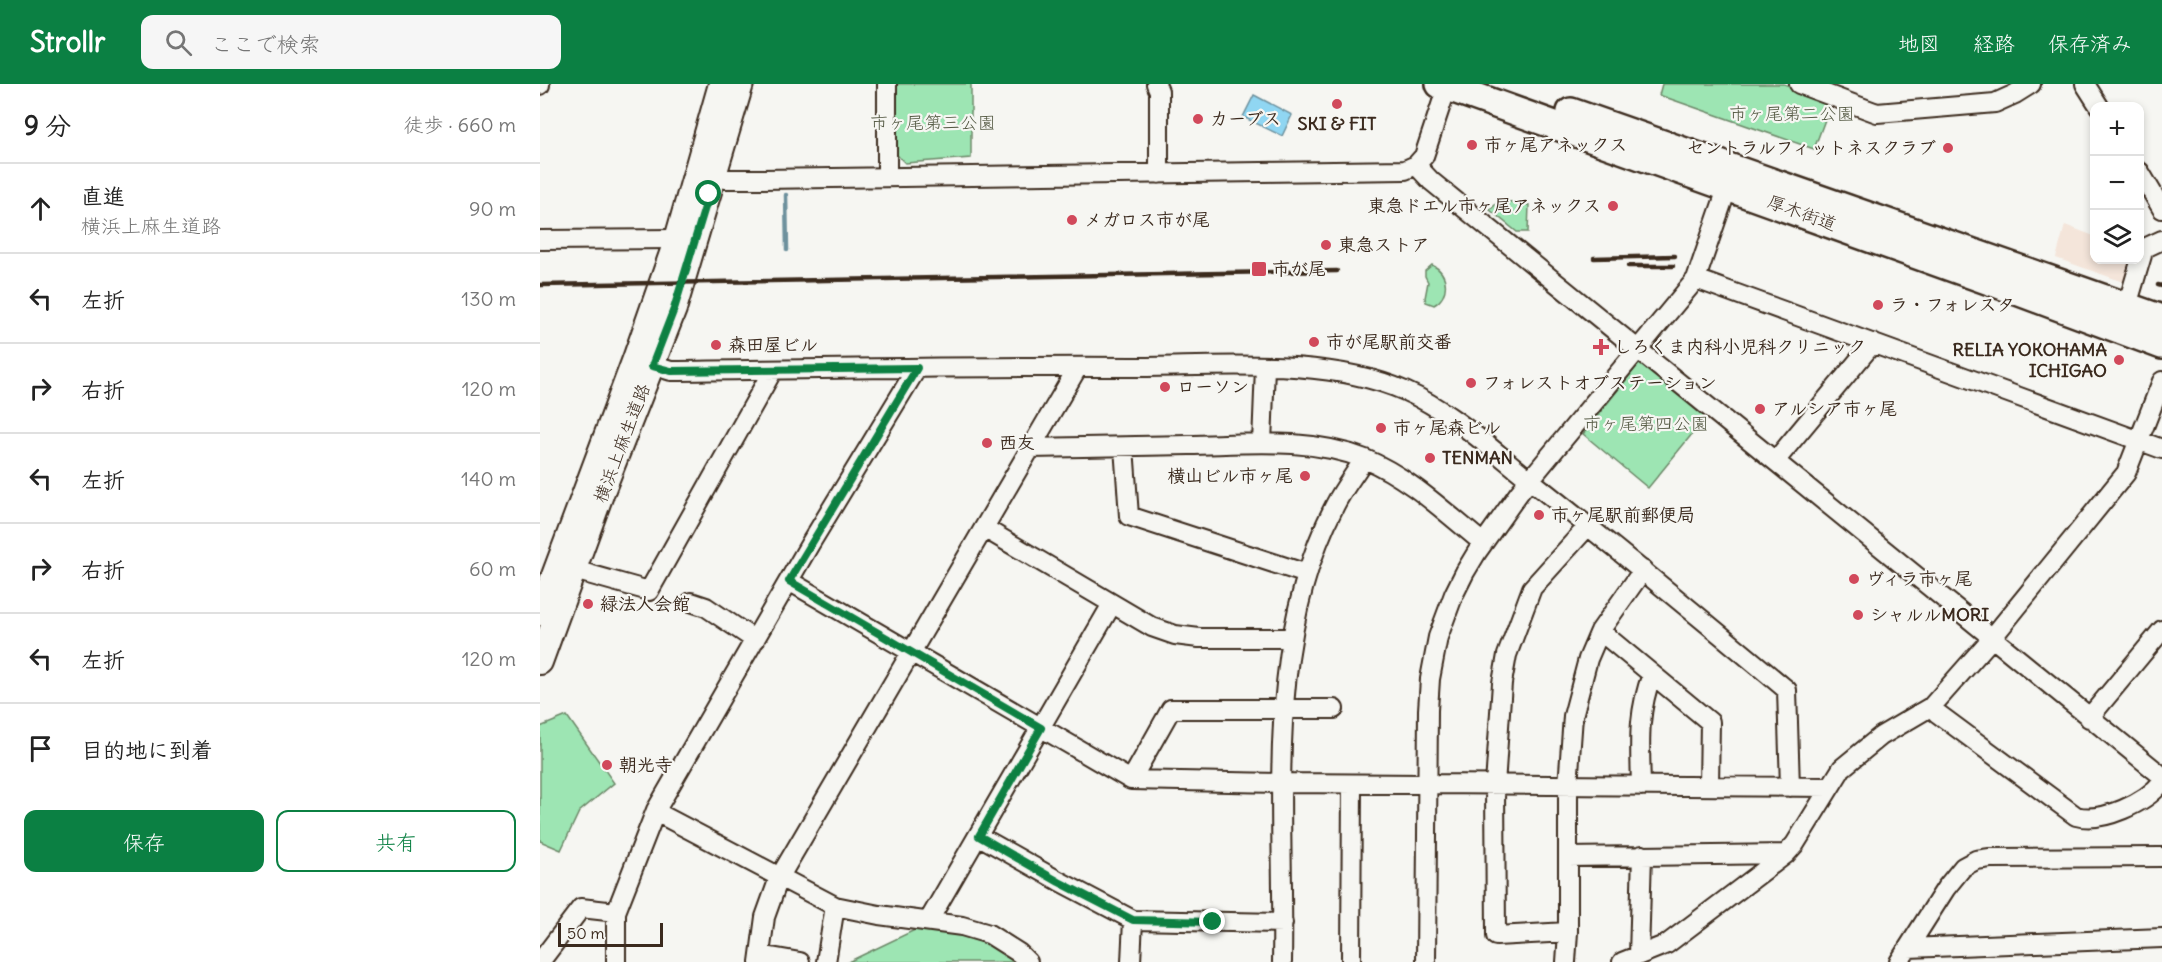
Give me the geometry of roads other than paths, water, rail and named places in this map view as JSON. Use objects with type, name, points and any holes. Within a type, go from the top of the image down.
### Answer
[{"type":"highway","name":"厚木街道","points":[[1493,84],[2162,318]]},
{"type":"highway","name":"厚木街道","points":[[1445,85],[2162,345]]},
{"type":"main road","name":"横浜上麻生道路","points":[[540,613],[644,362],[674,309],[706,174],[721,86]]},
{"type":"main road","name":"横浜上麻生道路","points":[[540,662],[603,489],[644,362],[677,238],[706,174]]},
{"type":"street","points":[[887,84],[888,177]]},
{"type":"street","points":[[1156,84],[1159,91],[1159,174]]},
{"type":"street","points":[[1799,84],[1877,113],[1995,103],[2031,84]]},
{"type":"street","points":[[2085,84],[2096,102]]},
{"type":"street","points":[[706,174],[726,179],[1396,170],[1411,168],[1424,156],[1445,85]]},
{"type":"street","points":[[1416,165],[1431,181],[2162,776]]},
{"type":"street","points":[[2144,180],[2162,209]]},
{"type":"street","points":[[1426,962],[1430,679],[1438,638],[1454,594],[1483,543],[1530,480],[1696,279],[1728,186]]},
{"type":"street","points":[[540,240],[677,238]]},
{"type":"street","points":[[2127,306],[2144,252],[2162,240]]},
{"type":"street","points":[[1696,279],[2162,449]]},
{"type":"street","points":[[1776,460],[1873,344]]},
{"type":"street","points":[[644,362],[671,371],[1078,367],[1328,369],[1349,372],[1405,391],[1443,413],[1530,480],[1643,570],[1787,690],[1790,787]]},
{"type":"street","points":[[800,962],[760,958],[765,917],[779,878],[1078,367]]},
{"type":"street","points":[[1262,443],[1265,367]]},
{"type":"street","points":[[616,962],[615,912],[656,812],[789,581],[917,368]]},
{"type":"street","points":[[574,570],[649,591],[773,370]]},
{"type":"street","points":[[1622,962],[1667,944],[1786,854],[1795,844],[1842,768],[1881,736],[1932,706],[1992,638],[2126,473],[2162,381]]},
{"type":"street","points":[[1030,448],[1262,443],[1305,445],[1339,451],[1387,470],[1416,489],[1483,543]]},
{"type":"street","points":[[1124,447],[1128,516],[1306,574]]},
{"type":"street","points":[[1282,962],[1283,710],[1291,638],[1306,574],[1335,505],[1364,459]]},
{"type":"street","points":[[1568,932],[1496,936],[1495,785],[1502,683],[1507,655],[1518,623],[1532,588],[1587,526]]},
{"type":"street","points":[[984,528],[1152,627],[1175,635],[1199,638],[1291,638]]},
{"type":"street","points":[[1566,962],[1568,786],[1573,716],[1588,659],[1600,631],[1643,570]]},
{"type":"street","points":[[789,581],[1131,780],[1428,785],[1829,787]]},
{"type":"street","points":[[691,602],[706,607],[755,640]]},
{"type":"street","points":[[929,920],[1112,604]]},
{"type":"street","points":[[2089,718],[2162,630]]},
{"type":"street","points":[[1600,631],[1710,722],[1708,786]]},
{"type":"street","points":[[1641,786],[1640,717],[1652,674]]},
{"type":"street","points":[[1932,706],[1937,713],[2076,816],[2088,819],[2121,810],[2151,792],[2162,782]]},
{"type":"street","points":[[1131,780],[1171,709],[1334,709]]},
{"type":"street","points":[[1351,962],[1352,783]]},
{"type":"street","points":[[656,812],[835,906],[879,915],[962,926],[989,934],[1019,953],[1028,962]]},
{"type":"street","points":[[979,836],[1059,882],[1133,920],[1283,923]]},
{"type":"street","points":[[1568,857],[1786,854]]},
{"type":"street","points":[[1639,955],[1642,855]]},
{"type":"street","points":[[1903,955],[1946,888],[1963,867],[1976,860],[2162,857]]},
{"type":"street","points":[[826,962],[835,906]]},
{"type":"street","points":[[540,962],[581,908],[615,912]]},
{"type":"street","points":[[1131,962],[1133,920]]},
{"type":"street","points":[[1903,955],[2162,938]]},
{"type":"water","points":[[1254,95],[1292,115],[1282,136],[1243,117]]},
{"type":"waterway","points":[[786,195],[787,250]]},
{"type":"railway","points":[[1594,258],[1675,256]]},
{"type":"railway","points":[[1628,266],[1673,266]]},
{"type":"railway","points":[[540,285],[1337,271]]},
{"type":"railway","points":[[2158,285],[2162,286]]},
{"type":"place","name":"SKI & FIT","points":[[1337,104]]},
{"type":"place","name":"カーブス","points":[[1198,119]]},
{"type":"place","name":"市ヶ尾アネックス","points":[[1472,145]]},
{"type":"place","name":"セントラルフィットネスクラブ","points":[[1948,148]]},
{"type":"place","name":"東急ドエル市ヶ尾アネックス","points":[[1613,206]]},
{"type":"place","name":"メガロス市が尾","points":[[1072,220]]},
{"type":"place","name":"東急ストア","points":[[1326,245]]},
{"type":"place","name":"市が尾","points":[[1259,269]]},
{"type":"place","name":"ラ・フォレスタ","points":[[1878,305]]},
{"type":"place","name":"市が尾駅前交番","points":[[1314,342]]},
{"type":"place","name":"森田屋ビル","points":[[716,345]]},
{"type":"place","name":"しろくま内科小児科クリニック","points":[[1601,347]]},
{"type":"place","name":"RELIA YOKOHAMA ICHIGAO","points":[[2119,360]]},
{"type":"place","name":"フォレストオブステーション","points":[[1471,383]]},
{"type":"place","name":"ローソン","points":[[1165,387]]},
{"type":"place","name":"アルシア市ヶ尾","points":[[1760,409]]},
{"type":"place","name":"市ヶ尾森ビル","points":[[1381,428]]},
{"type":"place","name":"西友","points":[[987,443]]},
{"type":"place","name":"TENMAN","points":[[1430,458]]},
{"type":"place","name":"横山ビル市ヶ尾","points":[[1305,476]]},
{"type":"place","name":"市ヶ尾駅前郵便局","points":[[1539,515]]},
{"type":"place","name":"ヴィラ市ヶ尾","points":[[1854,579]]},
{"type":"place","name":"緑法人会館","points":[[588,604]]},
{"type":"place","name":"シャルルMORI","points":[[1858,615]]},
{"type":"place","name":"朝光寺","points":[[607,765]]},
{"type":"park label","name":"市ヶ尾第二公園","points":[[1792,114]]},
{"type":"park label","name":"市ヶ尾第三公園","points":[[933,123]]},
{"type":"park label","name":"市ヶ尾第四公園","points":[[1646,424]]}]
